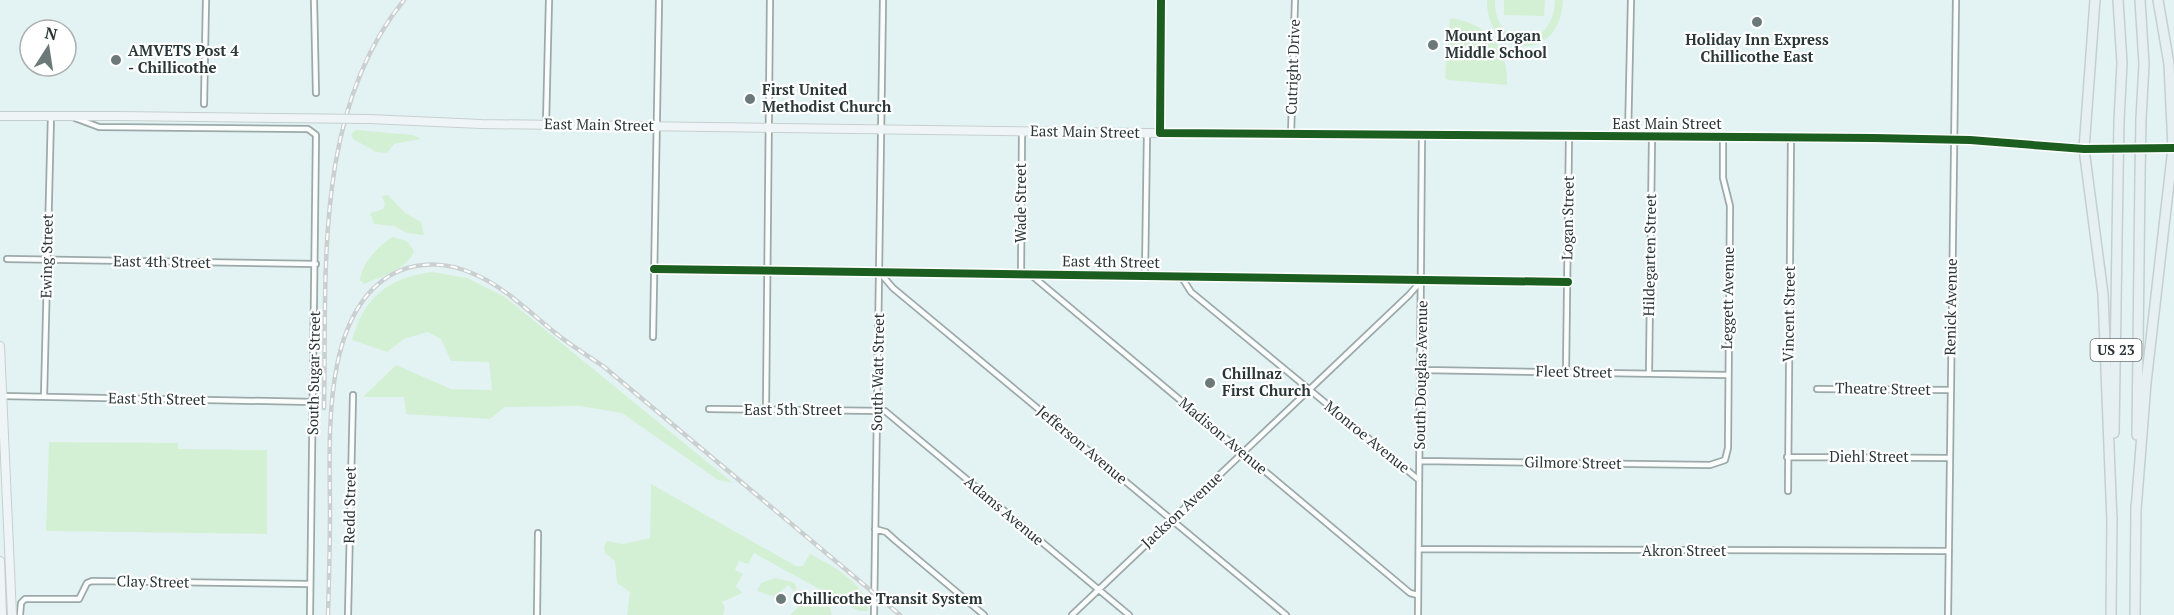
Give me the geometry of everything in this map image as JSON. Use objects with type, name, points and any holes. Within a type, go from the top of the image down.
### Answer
[{"type":"highway","points":[[2095,0],[2084,149],[2103,294],[2112,522]]},
{"type":"highway","name":"US 23","points":[[2111,615],[2119,121],[2122,63],[2118,0]]},
{"type":"highway","name":"US 23","points":[[2135,615],[2140,176],[2144,64],[2140,0]]},
{"type":"highway","points":[[2136,510],[2146,382],[2173,148],[2169,64],[2158,0]]},
{"type":"main road","name":"East Main Street","points":[[0,116],[369,119],[1147,134],[1955,139],[2084,149],[2173,148]]},
{"type":"main road","points":[[0,346],[12,615]]},
{"type":"main road","points":[[0,561],[2,615]]},
{"type":"street","points":[[204,104],[206,0]]},
{"type":"street","points":[[314,0],[316,93]]},
{"type":"street","points":[[546,124],[549,0]]},
{"type":"street","points":[[653,337],[659,0]]},
{"type":"street","points":[[766,409],[770,0]]},
{"type":"street","name":"South Watt Street","points":[[874,615],[884,0]]},
{"type":"street","points":[[1160,134],[1161,0]]},
{"type":"street","name":"Cutright Drive","points":[[1291,135],[1295,0]]},
{"type":"street","points":[[1628,137],[1631,0]]},
{"type":"street","name":"Renick Avenue","points":[[1948,615],[1956,0]]},
{"type":"street","name":"Ewing Street","points":[[44,397],[51,116]]},
{"type":"street","name":"East Main Street","points":[[68,116],[99,127],[308,129],[315,132]]},
{"type":"street","name":"Wade Street","points":[[1021,274],[1022,131]]},
{"type":"street","name":"South Sugar Street","points":[[310,615],[318,138],[315,132]]},
{"type":"street","points":[[1145,276],[1147,134]]},
{"type":"street","name":"South Douglas Avenue","points":[[1418,615],[1422,134]]},
{"type":"street","name":"Logan Street","points":[[1566,372],[1569,136]]},
{"type":"street","name":"Leggett Avenue","points":[[1723,137],[1723,178],[1730,206],[1728,448],[1725,460]]},
{"type":"street","name":"Hildegarten Street","points":[[1649,373],[1652,138]]},
{"type":"street","name":"Vincent Street","points":[[1788,491],[1791,138]]},
{"type":"street","name":"East 4th Street","points":[[7,259],[316,264]]},
{"type":"street","name":"East 4th Street","points":[[654,269],[1568,282]]},
{"type":"street","name":"Jefferson Avenue","points":[[880,273],[893,288],[1286,615]]},
{"type":"street","name":"Madison Avenue","points":[[1030,274],[1410,592],[1418,595]]},
{"type":"street","name":"Monroe Avenue","points":[[1181,276],[1191,292],[1419,480]]},
{"type":"street","name":"Jackson Avenue","points":[[1072,615],[1310,390],[1422,280]]},
{"type":"street","name":"Fleet Street","points":[[1420,370],[1727,375]]},
{"type":"street","name":"Theatre Street","points":[[1817,389],[1950,390]]},
{"type":"street","name":"Redd Street","points":[[348,615],[353,395]]},
{"type":"street","name":"East 5th Street","points":[[1,396],[314,402]]},
{"type":"street","name":"East 5th Street","points":[[709,410],[877,410]]},
{"type":"street","name":"Adams Avenue","points":[[877,410],[885,411],[1129,615]]},
{"type":"street","name":"Diehl Street","points":[[1787,457],[1950,458]]},
{"type":"street","name":"Gilmore Street","points":[[1420,462],[1710,465],[1725,460]]},
{"type":"street","points":[[875,529],[886,532],[897,540],[984,615]]},
{"type":"street","points":[[537,615],[538,533]]},
{"type":"street","name":"Akron Street","points":[[1419,549],[1949,551]]},
{"type":"street","name":"Clay Street","points":[[20,615],[21,603],[25,599],[79,599],[87,583],[92,581],[310,585]]},
{"type":"green space","points":[[1487,0],[1495,0],[1497,17],[1504,29],[1513,36],[1524,39],[1535,36],[1545,29],[1552,17],[1555,0],[1563,0],[1559,21],[1550,35],[1538,44],[1524,46],[1510,43],[1498,35],[1490,20]]},
{"type":"green space","points":[[1504,0],[1545,0],[1544,16],[1504,15]]},
{"type":"green space","points":[[1450,18],[1475,25],[1493,39],[1504,59],[1507,85],[1448,80],[1445,77]]},
{"type":"green space","points":[[356,130],[413,135],[421,139],[394,144],[387,153],[376,152],[353,139],[351,134]]},
{"type":"green space","points":[[388,195],[405,213],[421,222],[424,235],[407,233],[394,226],[374,224],[370,213],[383,209],[385,205],[382,196]]},
{"type":"green space","points":[[392,237],[407,241],[414,251],[411,258],[393,272],[364,284],[360,280],[367,261]]},
{"type":"green space","points":[[432,272],[467,278],[505,297],[733,483],[718,480],[622,413],[579,406],[505,407],[490,419],[406,414],[404,397],[363,397],[396,365],[451,389],[492,390],[489,362],[451,361],[441,339],[428,332],[404,339],[387,352],[352,340],[363,312],[380,292],[403,279]]},
{"type":"green space","points":[[49,442],[178,443],[178,449],[267,450],[267,534],[46,531]]},
{"type":"green space","points":[[651,484],[796,566],[803,566],[810,554],[828,563],[855,584],[867,601],[868,611],[859,611],[754,553],[748,564],[739,561],[735,570],[743,574],[736,586],[742,593],[722,602],[725,608],[723,615],[627,615],[630,592],[617,583],[615,561],[605,553],[604,546],[607,541],[623,544],[650,538]]},
{"type":"green space","points":[[775,578],[793,582],[797,588],[794,591],[788,585],[775,597],[757,591],[761,583]]},
{"type":"green space","points":[[805,590],[808,592],[804,598],[821,607],[829,605],[832,615],[790,615],[804,601],[799,596]]},
{"type":"railway","points":[[324,408],[327,249],[331,195],[339,142],[354,92],[375,44],[404,0]]},
{"type":"railway","points":[[328,615],[331,413],[342,343],[355,313],[373,288],[399,271],[427,265],[456,267],[485,279],[507,293],[563,339],[603,366],[900,615]]},
{"type":"cycle path","points":[[1161,0],[1160,133],[1874,138],[1970,140],[2084,149],[2174,148]]},
{"type":"cycle path","points":[[654,269],[1568,282]]},
{"type":"place","name":"Holiday Inn Express Chillicothe East","points":[[1757,22]]},
{"type":"place","name":"Mount Logan Middle School","points":[[1433,45]]},
{"type":"place","name":"AMVETS Post 4 - Chillicothe","points":[[116,60]]},
{"type":"place","name":"First United Methodist Church","points":[[750,99]]},
{"type":"place","name":"Chillnaz First Church","points":[[1210,383]]},
{"type":"place","name":"Chillicothe Transit System","points":[[781,599]]}]
